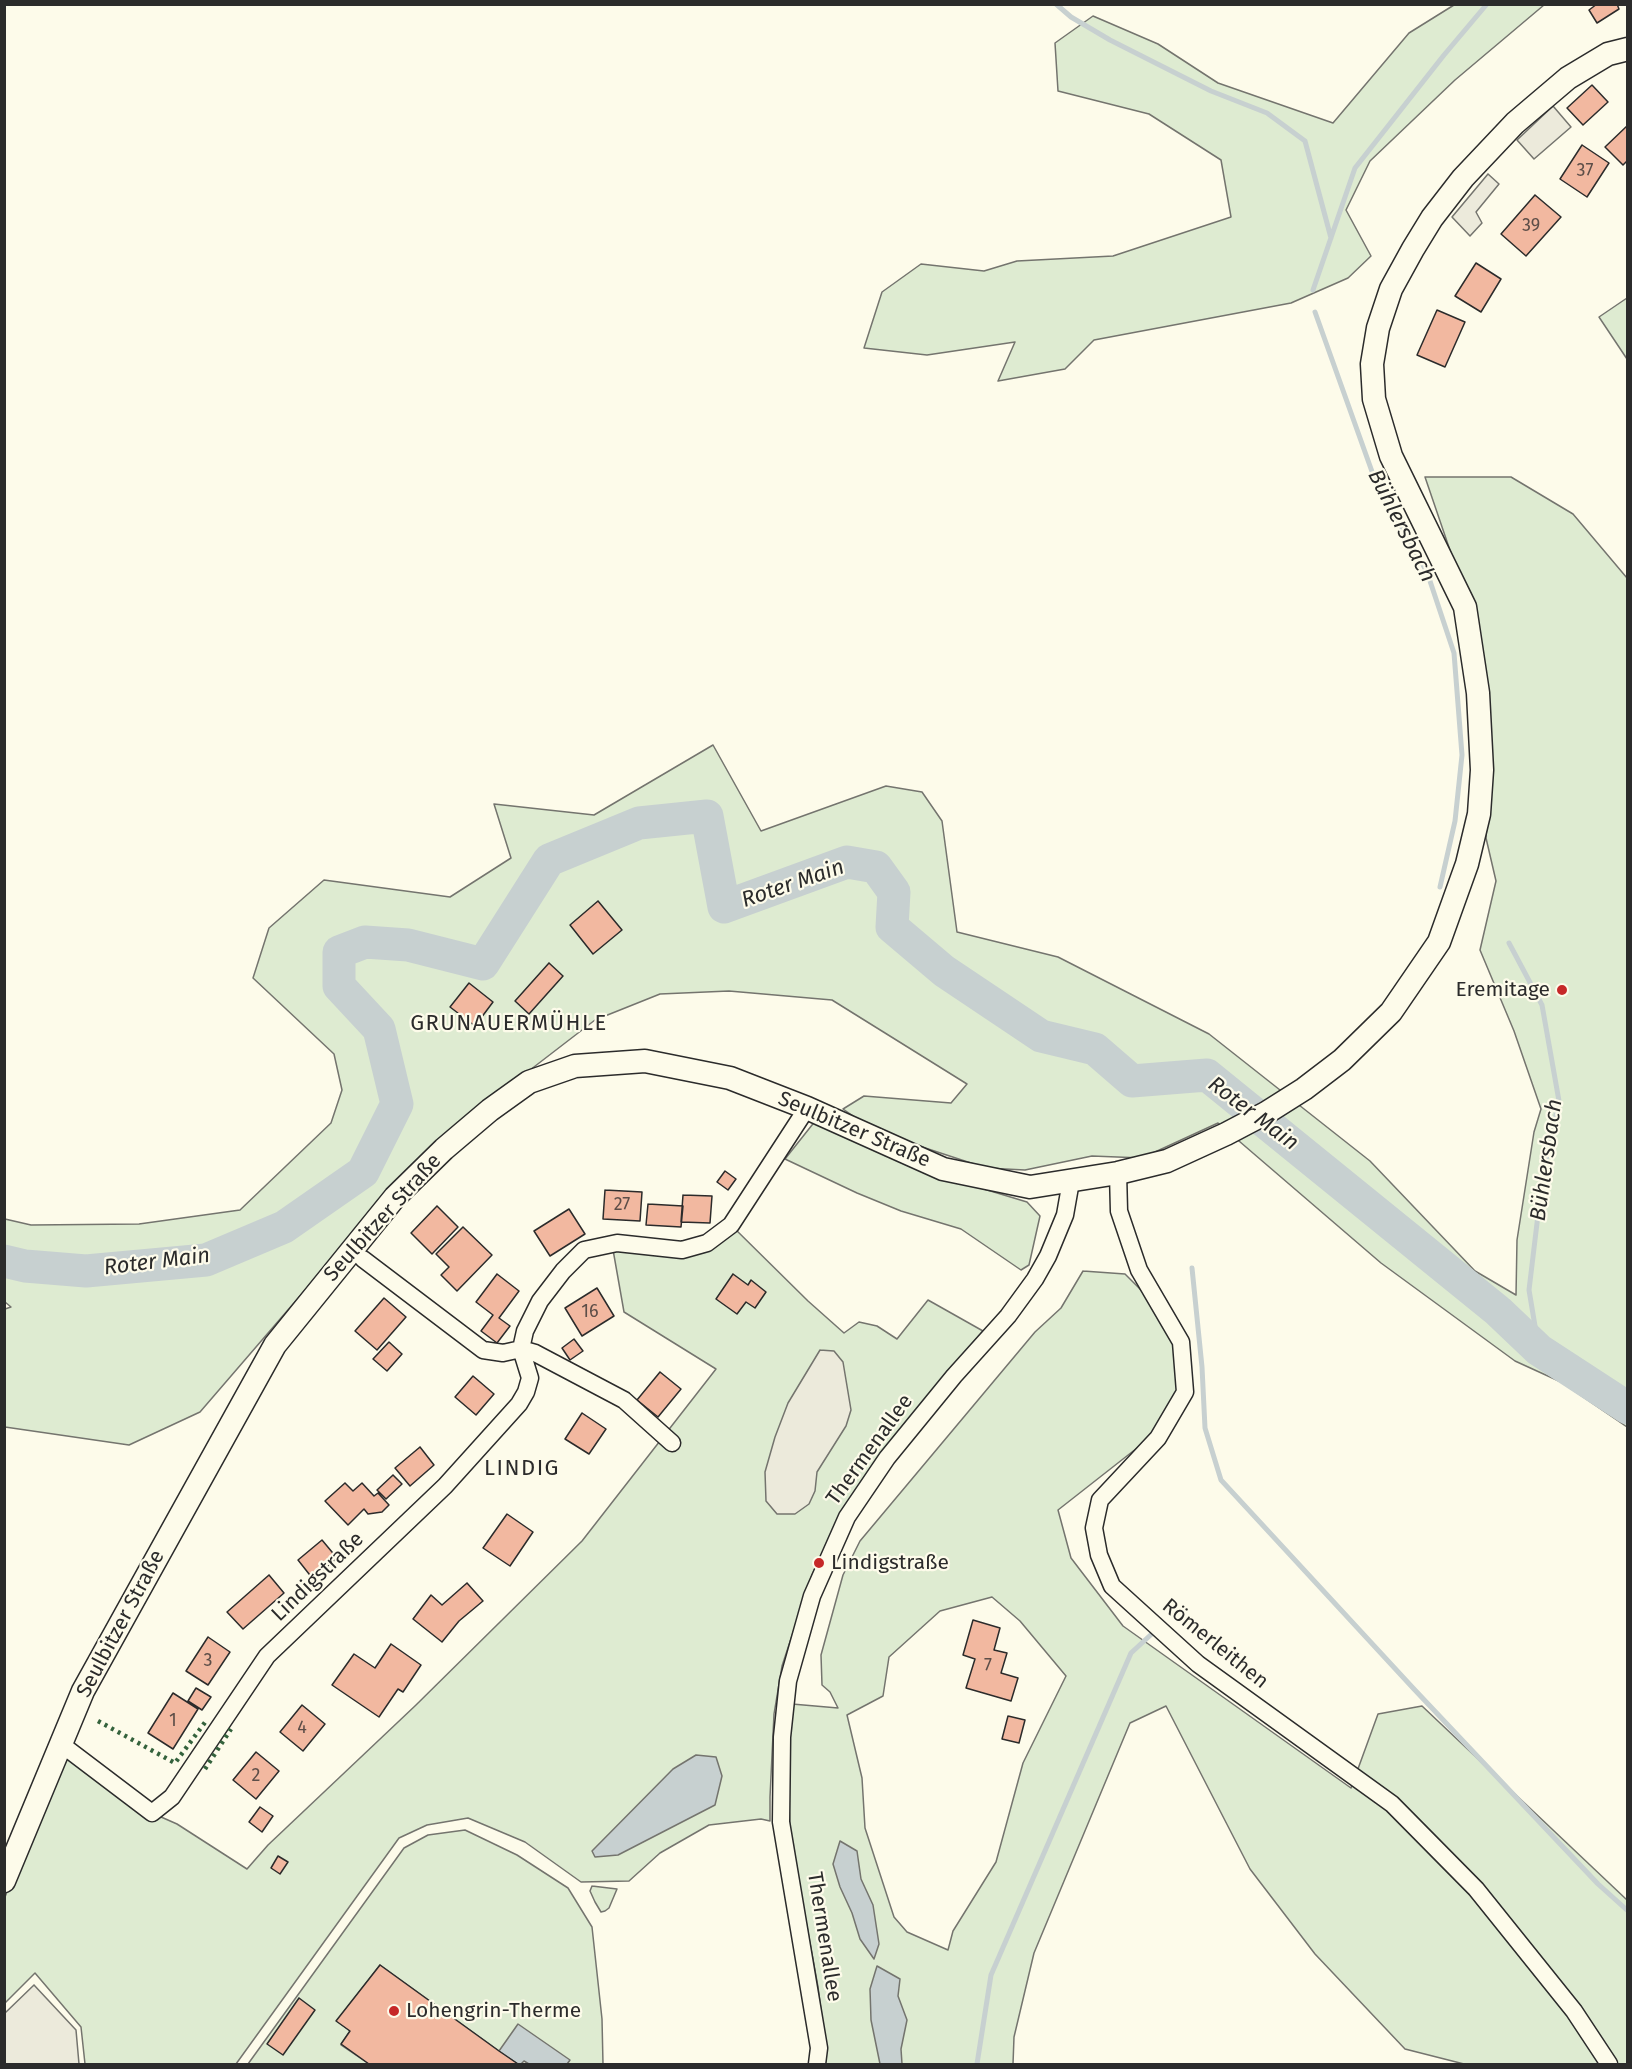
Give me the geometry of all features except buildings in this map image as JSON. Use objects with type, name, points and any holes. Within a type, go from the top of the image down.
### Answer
[{"type":"street","name":"Seulbitzer Straße","points":[[4,1881],[83,1691],[275,1345],[395,1197],[452,1142],[490,1110],[529,1082],[575,1066],[645,1061],[730,1078],[807,1108],[944,1169],[1030,1187],[1118,1173],[1167,1161],[1226,1134],[1304,1089],[1342,1060],[1392,1012],[1439,942],[1467,864],[1479,814],[1482,770],[1478,693],[1465,607],[1391,456],[1374,399],[1372,364],[1378,328],[1391,289],[1413,249],[1432,218],[1463,178],[1515,123],[1568,78],[1608,54],[1628,49]]},
{"type":"street","points":[[521,1349],[525,1330],[540,1301],[563,1270],[584,1250],[617,1243],[682,1250],[707,1243],[731,1225],[807,1108]]},
{"type":"street","name":"Römerleithen","points":[[1118,1173],[1119,1211],[1139,1270],[1180,1342],[1185,1392],[1158,1437],[1100,1500],[1094,1528],[1099,1555],[1112,1586],[1198,1664],[1392,1804],[1476,1890],[1574,2011],[1609,2064]]},
{"type":"street","name":"Thermenallee","points":[[817,2064],[819,2048],[782,1822],[782,1737],[788,1681],[812,1596],[847,1517],[886,1458],[954,1376],[1008,1316],[1035,1279],[1048,1256],[1065,1215],[1071,1181]]},
{"type":"street","points":[[363,1259],[483,1350],[503,1353],[521,1349],[535,1353],[624,1400],[672,1443]]},
{"type":"street","name":"Lindigstraße","points":[[61,1744],[152,1813],[172,1797],[267,1656],[445,1486],[519,1404],[530,1378],[521,1349]]},
{"type":"green space","points":[[1454,5],[1544,5],[1455,80],[1370,161],[1346,210],[1371,256],[1348,278],[1291,303],[1094,340],[1065,369],[998,381],[1015,342],[927,355],[864,348],[882,292],[921,264],[984,271],[1017,261],[1113,256],[1231,217],[1221,160],[1149,114],[1058,91],[1055,43],[1093,16],[1158,44],[1218,83],[1333,123],[1409,33]]},
{"type":"green space","points":[[1627,298],[1627,359],[1599,317]]},
{"type":"green space","points":[[1425,477],[1511,477],[1573,514],[1627,578],[1627,1427],[1561,1382],[1515,1361],[1381,1263],[1218,1123],[1142,1158],[1092,1156],[1025,1170],[986,1168],[898,1139],[859,1120],[843,1109],[864,1096],[951,1103],[967,1084],[832,1000],[729,991],[660,994],[595,1020],[517,1080],[418,1159],[200,1412],[129,1445],[5,1427],[5,1309],[11,1307],[5,1302],[5,1219],[31,1225],[139,1224],[240,1210],[331,1123],[342,1090],[334,1054],[253,978],[269,928],[324,880],[450,897],[511,858],[494,804],[594,815],[713,745],[761,831],[886,786],[922,792],[942,821],[957,932],[1058,957],[1209,1034],[1370,1161],[1475,1271],[1516,1295],[1517,1240],[1534,1132],[1541,1109],[1514,1031],[1480,950],[1496,881],[1486,838],[1491,761],[1469,606]]},
{"type":"green space","points":[[816,1120],[911,1167],[1027,1202],[1040,1216],[1029,1265],[1021,1270],[961,1229],[901,1211],[785,1159]]},
{"type":"green space","points":[[731,1225],[844,1333],[859,1322],[877,1326],[897,1339],[928,1300],[983,1331],[942,1378],[831,1534],[812,1575],[782,1666],[774,1714],[770,1821],[761,1819],[709,1825],[660,1853],[629,1881],[581,1882],[525,1842],[468,1818],[427,1825],[399,1838],[236,2064],[85,2064],[81,2027],[35,1973],[5,2003],[5,1897],[31,1831],[70,1751],[152,1813],[177,1824],[247,1869],[268,1845],[416,1705],[582,1541],[716,1369],[624,1312],[612,1244],[682,1250]]},
{"type":"green space","points":[[1083,1271],[1125,1274],[1161,1310],[1174,1344],[1182,1393],[1160,1430],[1058,1510],[1071,1558],[1123,1626],[1351,1788],[1378,1714],[1422,1706],[1627,1900],[1627,2064],[1464,2064],[1405,2049],[1315,1954],[1250,1869],[1166,1706],[1130,1723],[1034,1953],[1014,2037],[1013,2064],[823,2064],[824,2033],[818,1987],[790,1834],[788,1767],[792,1704],[838,1708],[830,1692],[822,1685],[821,1655],[843,1575],[860,1541],[1035,1332],[1061,1308]],"holes":[[[992,1597],[1020,1621],[1066,1676],[1023,1763],[996,1862],[953,1931],[948,1950],[907,1932],[894,1917],[865,1828],[862,1778],[847,1715],[883,1696],[889,1657],[940,1611]]]},
{"type":"green space","points":[[465,1830],[517,1855],[568,1888],[592,1927],[602,2019],[603,2064],[567,2064],[569,2061],[499,2051],[380,1965],[337,2021],[350,2031],[341,2045],[369,2064],[248,2064],[404,1848],[428,1835]]},
{"type":"green space","points":[[592,1886],[617,1889],[609,1908],[605,1911],[601,1912],[595,1902],[590,1891]]},
{"type":"shaded area","points":[[1553,106],[1571,127],[1534,159],[1517,140]]},
{"type":"shaded area","points":[[1488,174],[1499,184],[1476,212],[1482,223],[1470,236],[1452,217]]},
{"type":"shaded area","points":[[820,1350],[834,1351],[843,1362],[851,1410],[846,1426],[817,1472],[815,1491],[809,1504],[795,1514],[777,1514],[766,1501],[765,1472],[788,1403]]},
{"type":"shaded area","points":[[696,1755],[716,1757],[722,1776],[715,1805],[618,1855],[595,1857],[592,1851],[673,1769]]},
{"type":"shaded area","points":[[840,1841],[857,1851],[861,1879],[873,1905],[879,1944],[874,1959],[860,1939],[833,1864]]},
{"type":"shaded area","points":[[877,1966],[900,1979],[898,1996],[907,2020],[901,2049],[902,2064],[880,2064],[871,2020],[870,1989]]},
{"type":"shaded area","points":[[34,1985],[76,2030],[79,2064],[5,2064],[5,2013]]},
{"type":"shaded area","points":[[518,2024],[570,2060],[567,2064],[529,2064],[524,2061],[518,2064],[499,2051]]},
{"type":"waterway","points":[[1056,4],[1071,17],[1110,40],[1211,91],[1267,113],[1305,141],[1331,238]]},
{"type":"waterway","name":"Bühlersbach","points":[[1313,290],[1355,168],[1487,4]]},
{"type":"waterway","name":"Bühlersbach","points":[[1315,312],[1375,480],[1427,572],[1454,653],[1462,755],[1455,821],[1440,887]]},
{"type":"waterway","name":"Roter Main","points":[[4,1261],[25,1266],[86,1271],[206,1260],[284,1227],[363,1172],[397,1104],[379,1029],[339,986],[339,952],[365,942],[408,945],[483,964],[549,860],[639,823],[707,816],[724,907],[847,862],[876,867],[894,892],[892,927],[944,971],[1041,1036],[1095,1049],[1132,1081],[1207,1075],[1498,1311],[1539,1350],[1628,1408]]},
{"type":"waterway","name":"Bühlersbach","points":[[1509,943],[1542,1005],[1559,1101],[1543,1173],[1529,1290],[1539,1350]]},
{"type":"waterway","points":[[1192,1268],[1202,1367],[1205,1428],[1221,1480],[1598,1884],[1628,1911]]},
{"type":"waterway","points":[[977,2064],[991,1975],[1131,1653],[1156,1630]]},
{"type":"hedge","points":[[98,1721],[175,1763],[206,1721]]},
{"type":"hedge","points":[[205,1769],[231,1729]]},
{"type":"place","name":"Eremitage","points":[[1562,990]]},
{"type":"place","name":"Lindigstraße","points":[[819,1563]]},
{"type":"place","name":"Lohengrin-Therme","points":[[394,2011]]},
{"type":"district","name":"GRUNAUERMÜHLE","points":[[509,1024]]},
{"type":"district","name":"LINDIG","points":[[522,1469]]}]
